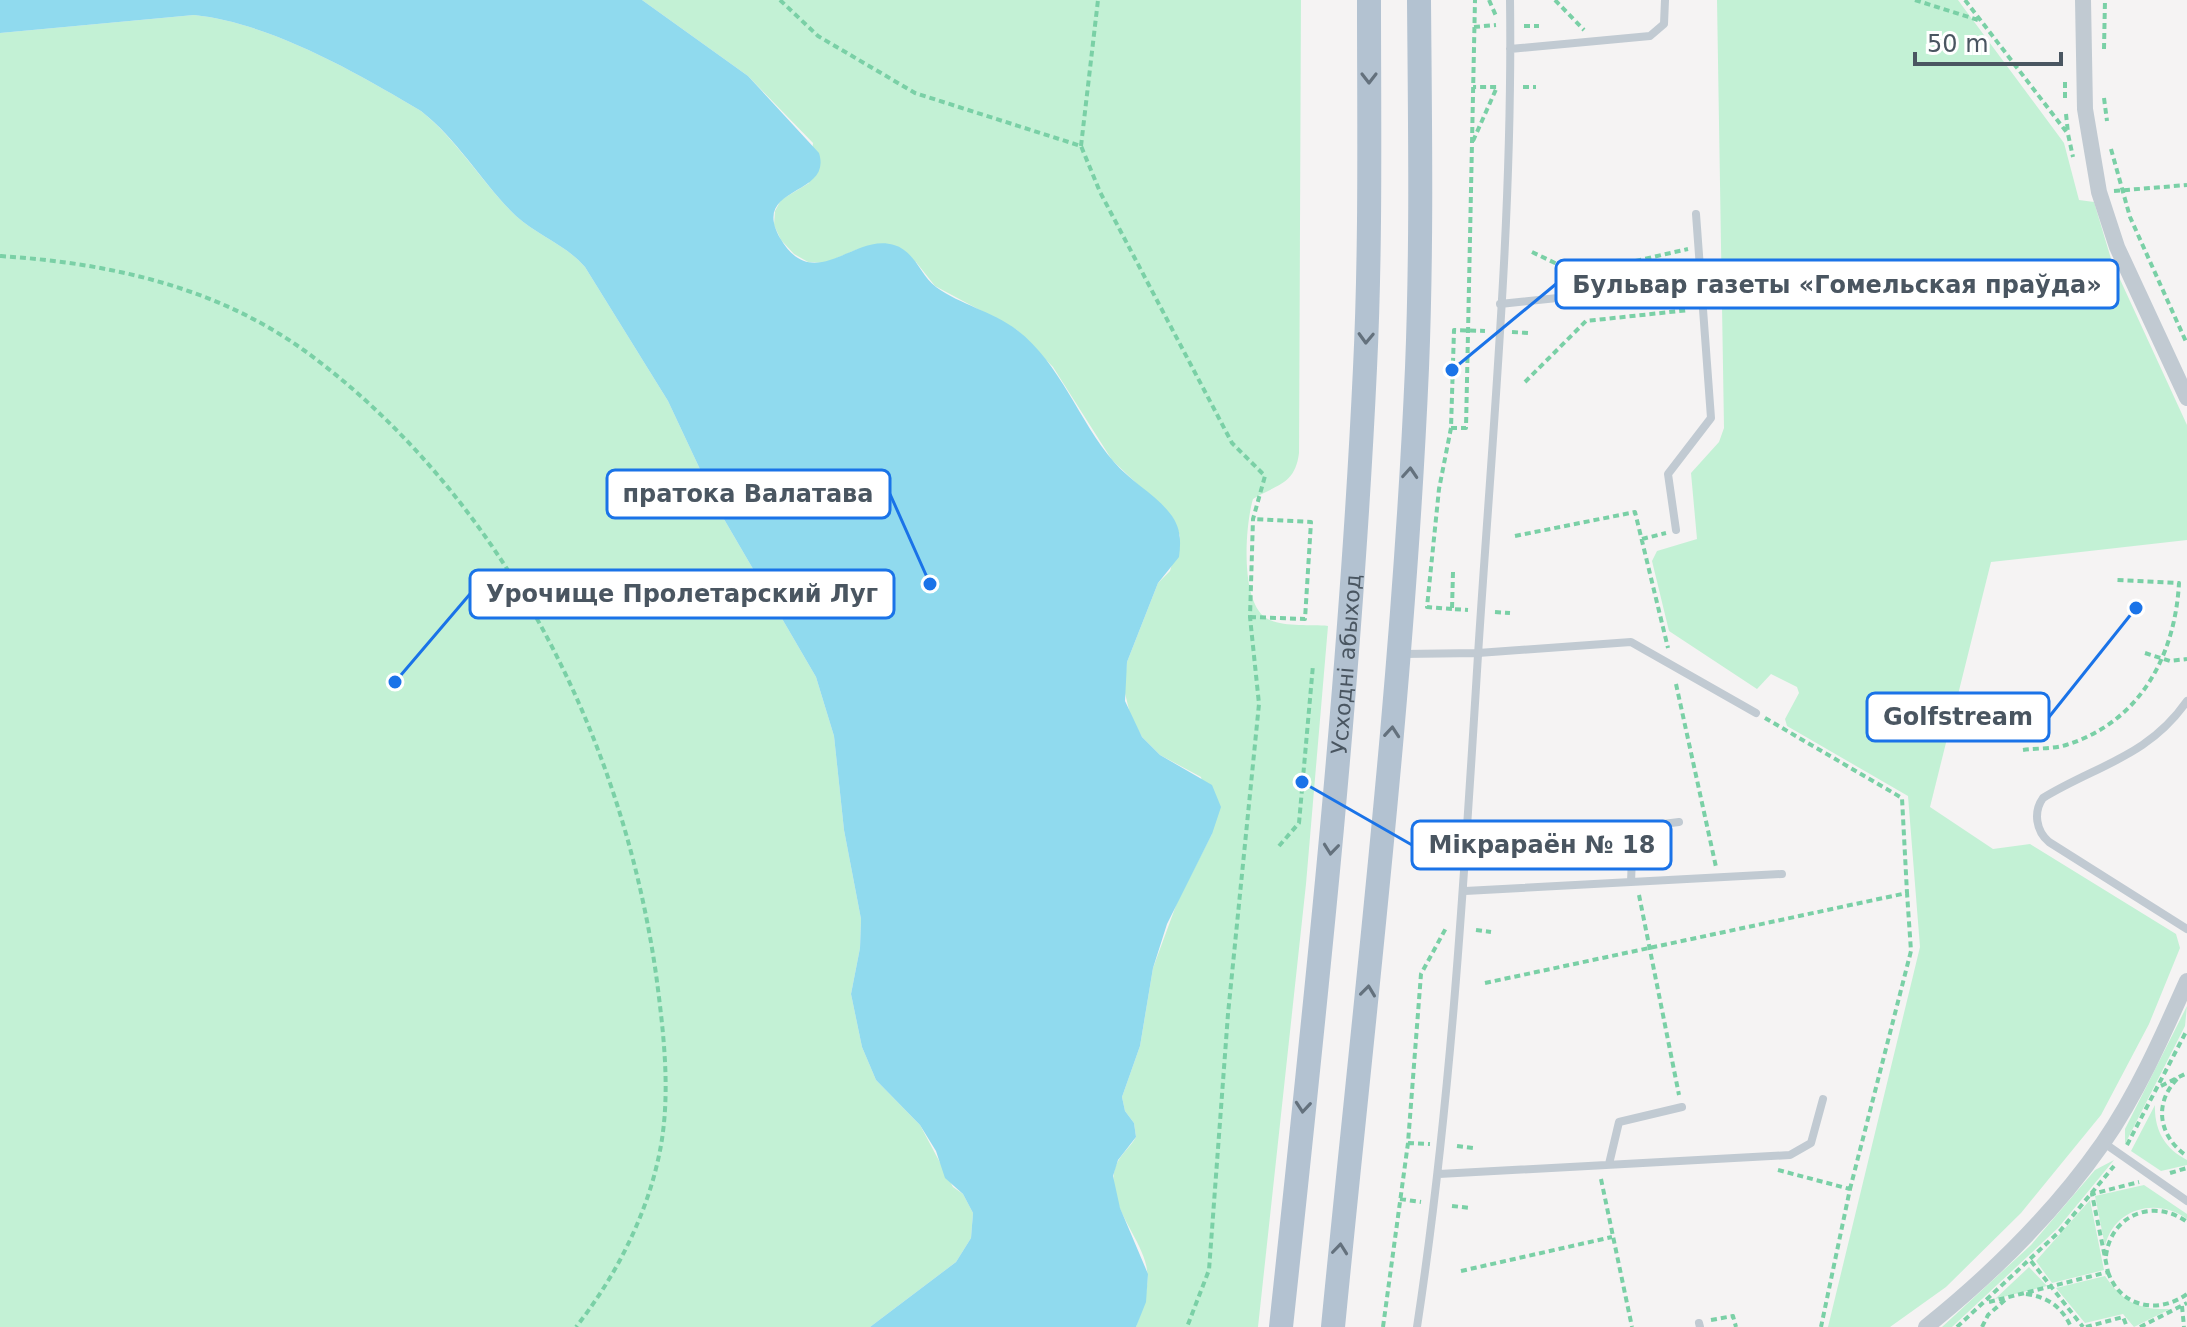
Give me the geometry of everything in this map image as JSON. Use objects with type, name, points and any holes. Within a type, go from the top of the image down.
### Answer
[{"type":"main road","name":"Усходні абыход","points":[[1281,1327],[1337,783],[1363,402],[1369,246],[1369,0]]},
{"type":"main road","points":[[1333,1327],[1376,921],[1417,369],[1421,250],[1419,0]]},
{"type":"street","points":[[2083,0],[2084,95],[2099,192],[2117,247],[2187,398]]},
{"type":"street","points":[[1926,1327],[1972,1290],[2043,1217],[2103,1142],[2187,981]]},
{"type":"lane","points":[[1417,1327],[1439,1174],[1465,891],[1500,304],[1510,0]]},
{"type":"lane","points":[[1510,49],[1650,36],[1664,24],[1665,0]]},
{"type":"lane","points":[[1676,530],[1668,474],[1711,418],[1696,214]]},
{"type":"lane","points":[[1500,304],[1701,283]]},
{"type":"lane","points":[[1398,654],[1478,653],[1619,641],[1640,645],[1756,713]]},
{"type":"lane","points":[[2187,701],[2159,732],[2127,756],[2043,798],[2037,814],[2039,832],[2049,842],[2187,929]]},
{"type":"lane","points":[[1634,881],[1633,832],[1647,826],[1679,822]]},
{"type":"lane","points":[[1465,891],[1782,874]]},
{"type":"lane","points":[[1439,1174],[1797,1154],[1811,1143],[1823,1099]]},
{"type":"lane","points":[[1609,1164],[1619,1122],[1682,1107]]},
{"type":"lane","points":[[2103,1142],[2187,1201]]},
{"type":"path","points":[[780,0],[818,36],[915,93],[1081,146]]},
{"type":"path","points":[[1098,0],[1081,146],[1100,192],[1232,443],[1265,476],[1253,519],[1250,617],[1259,704],[1228,1014],[1209,1270],[1187,1327]]},
{"type":"path","points":[[1451,428],[1466,428],[1475,0]]},
{"type":"path","points":[[1555,0],[1588,34]]},
{"type":"path","points":[[1915,0],[1981,21]]},
{"type":"path","points":[[1965,0],[2068,134],[2075,164]]},
{"type":"path","points":[[2103,61],[2105,0]]},
{"type":"path","points":[[1474,27],[1500,25]]},
{"type":"path","points":[[1524,26],[1539,26]]},
{"type":"path","points":[[1472,87],[1497,87],[1472,143]]},
{"type":"path","points":[[1521,87],[1536,87]]},
{"type":"path","points":[[2103,89],[2108,129]]},
{"type":"path","points":[[2109,142],[2122,190],[2150,268],[2187,344]]},
{"type":"path","points":[[2108,191],[2187,185]]},
{"type":"path","points":[[1532,252],[1578,274],[1698,247]]},
{"type":"path","points":[[0,256],[117,269],[178,287],[242,313],[303,349],[367,400],[463,505],[506,567],[547,639],[582,714],[620,815],[652,947],[664,1057],[665,1109],[659,1157],[648,1197],[610,1276],[576,1327]]},
{"type":"path","points":[[1525,382],[1586,321],[1703,308]]},
{"type":"path","points":[[1468,610],[1427,607],[1439,489],[1451,428],[1454,330],[1485,331]]},
{"type":"path","points":[[1512,332],[1528,333]]},
{"type":"path","points":[[1515,536],[1635,512],[1718,877]]},
{"type":"path","points":[[1250,617],[1305,619],[1311,522],[1253,519]]},
{"type":"path","points":[[1642,539],[1676,530]]},
{"type":"path","points":[[1452,609],[1453,572]]},
{"type":"path","points":[[2023,750],[2066,745],[2120,717],[2163,659],[2177,624],[2179,583],[2117,580]]},
{"type":"path","points":[[1495,612],[1510,613]]},
{"type":"path","points":[[2145,653],[2163,659],[2187,659]]},
{"type":"path","points":[[1279,846],[1299,823],[1313,665]]},
{"type":"path","points":[[1756,713],[1902,798],[1911,951],[1850,1189],[1821,1327]]},
{"type":"path","points":[[1634,881],[1682,1107]]},
{"type":"path","points":[[1485,983],[1907,893]]},
{"type":"path","points":[[1383,1327],[1408,1143],[1421,974],[1443,928],[1451,928]]},
{"type":"path","points":[[1476,930],[1491,932]]},
{"type":"path","points":[[2160,1087],[2187,1073]]},
{"type":"path","points":[[2177,1079],[2164,1096],[2161,1119],[2170,1140],[2187,1156]]},
{"type":"path","points":[[1408,1143],[1430,1144]]},
{"type":"path","points":[[1457,1146],[1473,1148]]},
{"type":"path","points":[[1766,1167],[1850,1189]]},
{"type":"path","points":[[1616,1176],[1600,1177],[1632,1327]]},
{"type":"path","points":[[2092,1194],[2108,1272],[2122,1294],[2143,1305],[2166,1305],[2187,1294]]},
{"type":"path","points":[[1400,1199],[1421,1202]]},
{"type":"path","points":[[1452,1206],[1471,1208]]},
{"type":"path","points":[[2106,1263],[2115,1231],[2132,1215],[2143,1211],[2166,1211],[2187,1222]]},
{"type":"path","points":[[1461,1271],[1612,1237]]},
{"type":"path","points":[[2031,1261],[2085,1327],[2123,1317],[2127,1327]]},
{"type":"path","points":[[1987,1303],[2108,1272]]},
{"type":"path","points":[[1982,1327],[1995,1306],[2015,1296],[2049,1300],[2065,1315],[2071,1327]]},
{"type":"path","points":[[2140,1327],[2184,1304],[2184,1327]]},
{"type":"green space","points":[[642,0],[1301,0],[1299,453],[1294,472],[1289,478],[1253,499],[1247,562],[1252,596],[1266,618],[1288,624],[1328,626],[1306,884],[1258,1327],[1136,1327],[1146,1294],[1147,1269],[1118,1204],[1113,1180],[1117,1163],[1136,1137],[1134,1123],[1125,1111],[1122,1097],[1140,1046],[1153,968],[1178,900],[1212,834],[1201,777],[1160,755],[1142,737],[1130,714],[1124,689],[1127,662],[1158,583],[1170,571],[1180,536],[1173,518],[1112,460],[1053,367],[1017,330],[935,286],[916,262],[858,249],[825,263],[808,262],[794,254],[781,240],[774,225],[775,211],[781,200],[809,183],[813,143],[748,76]]},
{"type":"green space","points":[[1717,0],[1958,0],[2064,143],[2079,200],[2094,202],[2112,262],[2187,425],[2187,540],[1991,562],[1930,807],[1993,849],[2030,844],[2176,934],[2180,948],[2149,1024],[2101,1115],[2021,1213],[1946,1287],[1890,1327],[1828,1327],[1920,947],[1908,796],[1787,726],[1785,719],[1799,693],[1797,687],[1771,674],[1757,689],[1669,631],[1652,561],[1657,551],[1697,539],[1691,473],[1719,442],[1724,428]]},
{"type":"green space","points":[[194,15],[252,28],[312,51],[421,111],[447,135],[516,216],[569,252],[585,267],[668,401],[721,514],[816,677],[834,736],[844,830],[861,919],[860,948],[851,994],[862,1047],[876,1080],[920,1125],[953,1187],[963,1194],[973,1213],[971,1238],[956,1262],[870,1327],[0,1327],[0,33]]},
{"type":"green space","points":[[2187,1006],[2185,1026],[2125,1144],[2125,1129]]},
{"type":"green space","points":[[2155,1105],[2156,1123],[2162,1138],[2187,1160],[2187,1165],[2161,1171],[2131,1151]]},
{"type":"green space","points":[[2114,1160],[2058,1228],[1952,1327],[1942,1327],[2031,1245],[2095,1170]]},
{"type":"green space","points":[[2144,1185],[2187,1214],[2187,1219],[2163,1209],[2138,1210],[2117,1223],[2105,1246],[2095,1196]]},
{"type":"green space","points":[[2090,1200],[2104,1270],[2052,1283],[2036,1261]]},
{"type":"green space","points":[[2028,1268],[2047,1286],[1995,1299]]},
{"type":"green space","points":[[2105,1276],[2132,1303],[2170,1309],[2134,1327],[2123,1314],[2085,1323],[2056,1288]]},
{"type":"water","points":[[0,0],[642,0],[748,76],[819,153],[820,167],[815,177],[783,199],[775,209],[774,221],[780,238],[793,254],[807,262],[820,262],[879,243],[894,245],[907,252],[936,287],[1007,323],[1046,359],[1101,446],[1128,476],[1166,508],[1177,526],[1179,557],[1158,583],[1127,662],[1125,701],[1142,737],[1160,755],[1212,785],[1221,807],[1212,834],[1167,924],[1153,968],[1140,1046],[1122,1097],[1125,1111],[1134,1123],[1136,1137],[1118,1160],[1113,1176],[1120,1208],[1148,1274],[1146,1302],[1136,1327],[870,1327],[956,1262],[971,1238],[973,1213],[963,1194],[945,1178],[936,1151],[920,1125],[876,1080],[862,1047],[851,994],[860,948],[861,919],[844,830],[834,736],[816,677],[721,514],[668,401],[585,267],[569,252],[516,216],[447,135],[421,111],[312,51],[252,28],[194,15],[0,33]]},
{"type":"place","name":"Бульвар газеты «Гомельская праўда»","points":[[1452,370]]},
{"type":"place","name":"пратока Валатава","points":[[930,584]]},
{"type":"place","name":"Golfstream","points":[[2136,608]]},
{"type":"place","name":"Урочище Пролетарский Луг","points":[[395,682]]},
{"type":"place","name":"Мікрараён № 18","points":[[1302,782]]}]
